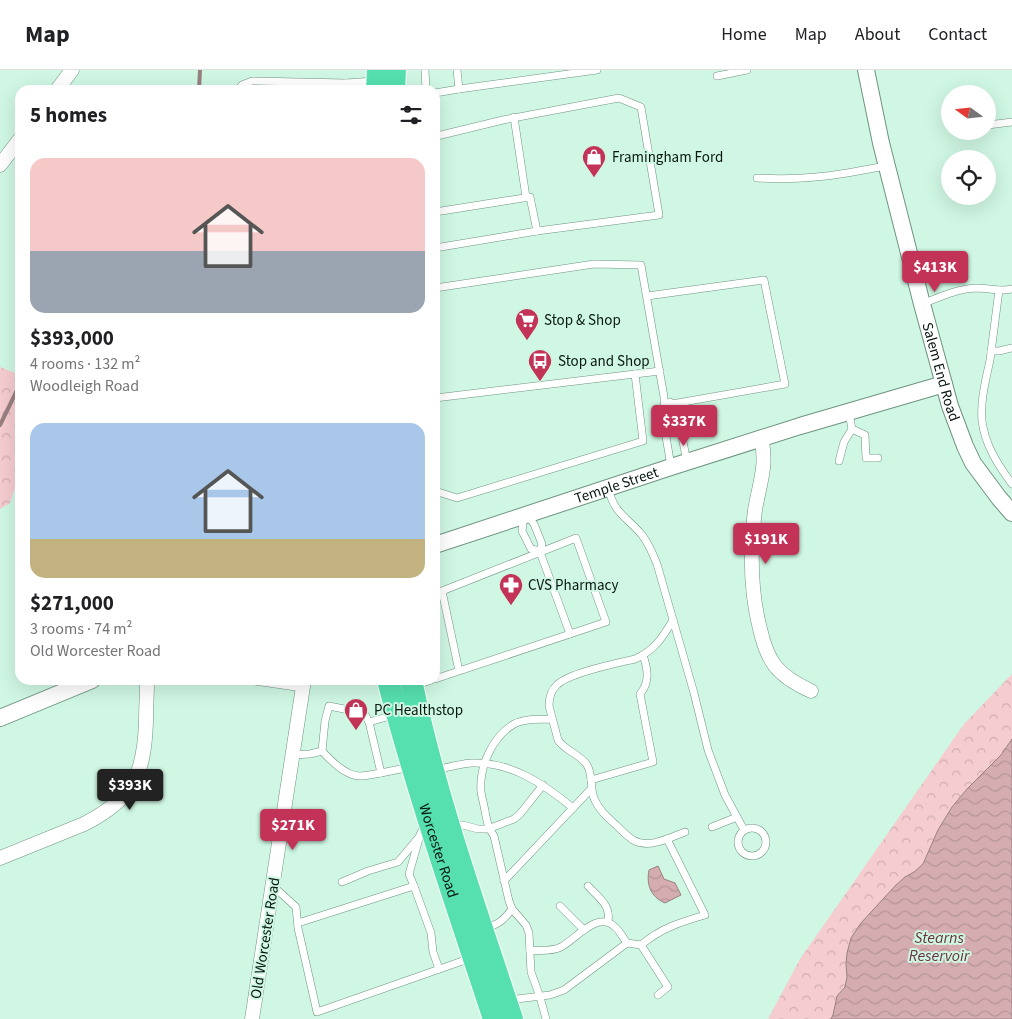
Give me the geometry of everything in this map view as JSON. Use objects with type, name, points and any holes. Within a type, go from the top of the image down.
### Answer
[{"type":"highway","name":"Worcester Road","points":[[389,685],[397,714],[450,828],[483,930],[504,1013]]},
{"type":"highway","name":"Worcester Road","points":[[422,685],[423,828],[474,956],[504,1013]]},
{"type":"street","points":[[61,85],[72,70]]},
{"type":"street","name":"Salem End Road","points":[[866,70],[887,166],[922,304],[957,427],[974,463],[1012,513]]},
{"type":"street","points":[[0,165],[15,145]]},
{"type":"street","name":"Temple Street","points":[[440,543],[671,467],[944,384]]},
{"type":"street","points":[[761,439],[764,448],[764,467],[755,514],[752,551],[753,587],[757,619],[766,650],[771,660],[792,681],[810,691]]},
{"type":"street","points":[[0,718],[80,685]]},
{"type":"street","points":[[0,858],[90,821],[109,810],[126,793],[137,775],[143,756],[147,685]]},
{"type":"street","name":"Old Worcester Road","points":[[252,1019],[304,685]]},
{"type":"lane","points":[[425,70],[426,85]]},
{"type":"lane","points":[[457,70],[459,89]]},
{"type":"lane","points":[[440,92],[597,70]]},
{"type":"lane","points":[[717,76],[747,70]]},
{"type":"lane","points":[[352,85],[384,80]]},
{"type":"lane","points":[[242,85],[252,81],[327,85]]},
{"type":"lane","points":[[440,135],[514,118],[619,98],[641,106],[659,215],[537,231],[440,247]]},
{"type":"lane","points":[[514,118],[526,197]]},
{"type":"lane","points":[[996,124],[1012,122]]},
{"type":"lane","points":[[757,178],[815,178],[887,166]]},
{"type":"lane","points":[[440,211],[530,197],[537,231]]},
{"type":"lane","points":[[440,287],[594,264],[642,265],[664,397],[665,431],[671,467]]},
{"type":"lane","points":[[647,296],[764,280],[785,384],[672,404]]},
{"type":"lane","points":[[922,304],[954,292],[965,290],[1012,290]]},
{"type":"lane","points":[[999,290],[982,403],[982,420],[985,435],[995,459],[1012,484]]},
{"type":"lane","points":[[991,351],[1012,348]]},
{"type":"lane","points":[[440,397],[660,372]]},
{"type":"lane","points":[[440,493],[457,498],[643,441],[635,374]]},
{"type":"lane","points":[[664,397],[677,411],[687,462]]},
{"type":"lane","points":[[839,461],[844,442],[852,429],[849,412]]},
{"type":"lane","points":[[852,429],[865,435],[866,458],[878,458]]},
{"type":"lane","points":[[608,487],[613,504],[642,536],[657,564],[694,693],[708,750],[725,795],[744,830]]},
{"type":"lane","points":[[540,552],[531,549],[522,531],[524,515],[534,524],[542,544],[540,552],[570,634]]},
{"type":"lane","points":[[440,676],[459,671],[606,622],[576,538],[442,591],[459,671]]},
{"type":"lane","points":[[673,620],[658,643],[643,655],[635,659],[573,676],[560,682],[552,690],[549,701],[558,740],[588,766],[591,789],[598,807],[632,839],[640,843],[667,839],[684,832]]},
{"type":"lane","points":[[591,780],[653,762],[640,694],[647,683],[648,673],[643,655]]},
{"type":"lane","points":[[381,772],[369,722],[364,713],[329,706],[325,721],[322,751],[343,770],[359,776],[470,763],[485,764],[509,768],[521,773],[543,785],[573,808]]},
{"type":"lane","points":[[369,722],[397,714]]},
{"type":"lane","points":[[546,1019],[531,972],[529,933],[526,925],[512,909],[509,901],[494,836],[488,829],[481,782],[485,764],[493,744],[508,728],[516,723],[526,721],[552,720]]},
{"type":"lane","points":[[293,755],[322,751]]},
{"type":"lane","points":[[450,828],[463,825],[478,829],[488,829],[514,819],[543,785]]},
{"type":"lane","points":[[504,881],[591,789]]},
{"type":"lane","points":[[712,827],[737,817]]},
{"type":"lane","points":[[342,882],[398,862],[423,828]]},
{"type":"lane","points":[[423,828],[409,874],[431,933],[433,952],[439,969]]},
{"type":"lane","points":[[754,828],[762,833],[765,846],[760,854],[751,856],[740,850],[739,837],[744,830],[754,828]]},
{"type":"lane","points":[[641,945],[651,936],[674,924],[705,915],[667,839]]},
{"type":"lane","points":[[273,886],[296,907],[316,1016],[474,956]]},
{"type":"lane","points":[[298,923],[414,886]]},
{"type":"lane","points":[[588,886],[606,905],[609,916],[608,922]]},
{"type":"lane","points":[[560,906],[584,930]]},
{"type":"lane","points":[[483,930],[499,924],[512,909]]},
{"type":"lane","points":[[530,950],[559,948],[584,930],[600,922],[608,922],[614,926],[627,943],[641,945],[668,987],[658,995]]},
{"type":"lane","points":[[504,1013],[520,998],[540,997],[564,990],[627,943]]},
{"type":"green space","points":[[0,367],[15,373],[15,488],[10,503],[0,509]]},
{"type":"green space","points":[[1012,674],[1012,739],[1001,755],[952,807],[938,830],[923,864],[895,886],[861,923],[851,938],[847,953],[845,987],[837,996],[831,1019],[768,1019],[800,959],[964,724]]},
{"type":"water","name":"Stearns Reservoir","points":[[1012,739],[1012,1019],[831,1019],[837,996],[845,987],[847,953],[851,938],[861,923],[895,886],[923,864],[938,830],[952,807],[1001,755]]},
{"type":"water","points":[[658,866],[664,879],[675,883],[681,895],[665,903],[653,894],[648,881],[649,870]]},
{"type":"waterway","points":[[199,85],[200,70]]},
{"type":"waterway","points":[[0,425],[15,394]]},
{"type":"place","name":"Framingham Ford","points":[[594,178]]},
{"type":"place","name":"Stop & Shop","points":[[527,341]]},
{"type":"place","name":"Stop and Shop","points":[[540,382]]},
{"type":"place","name":"CVS Pharmacy","points":[[511,606]]},
{"type":"place","name":"PC Healthstop","points":[[356,731]]}]
